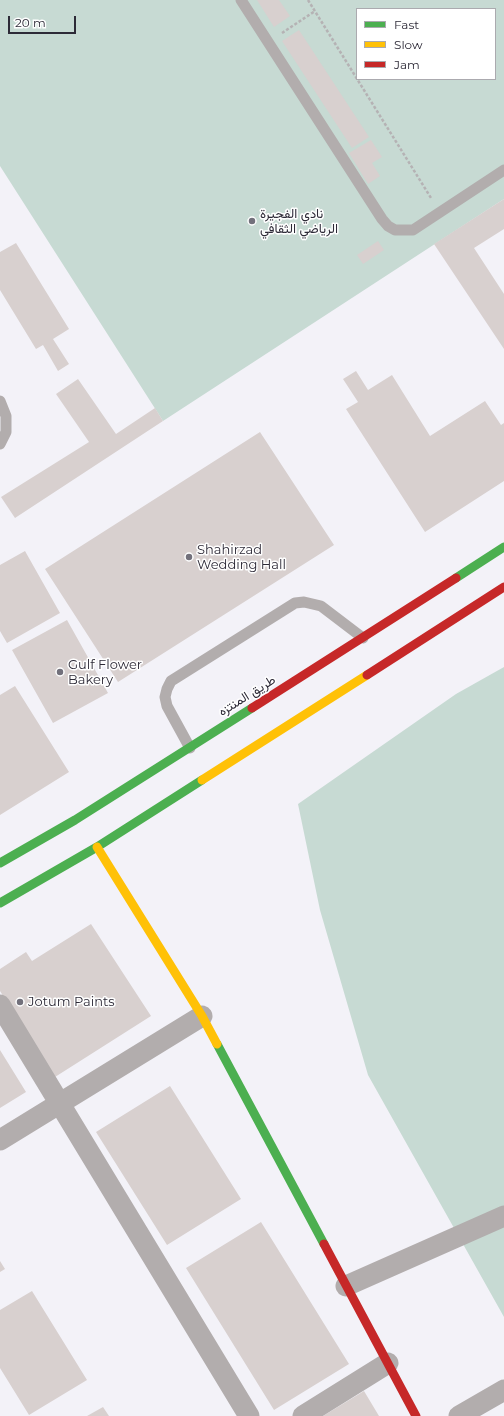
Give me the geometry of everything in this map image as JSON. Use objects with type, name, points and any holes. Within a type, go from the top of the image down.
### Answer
[{"type":"street","name":"طريق المنتزه","points":[[0,863],[75,820],[190,748],[504,546]]},
{"type":"street","points":[[0,903],[96,846],[504,587]]},
{"type":"street","points":[[96,846],[202,1016],[416,1416]]},
{"type":"street","points":[[0,1006],[249,1416]]},
{"type":"street","points":[[0,1140],[202,1016]]},
{"type":"street","points":[[346,1286],[504,1216]]},
{"type":"street","points":[[302,1416],[388,1363]]},
{"type":"street","points":[[458,1416],[504,1390]]},
{"type":"lane","points":[[241,0],[388,226],[400,230],[413,230],[504,170]]},
{"type":"lane","points":[[0,400],[6,416],[6,432],[0,444]]},
{"type":"lane","points":[[190,748],[167,706],[165,697],[171,681],[296,603],[304,602],[321,606],[363,638]]},
{"type":"path","points":[[308,0],[356,77]]},
{"type":"path","points":[[268,42],[315,11]]},
{"type":"path","points":[[358,80],[440,212]]},
{"type":"shaded area","name":"نادي الفجيرة الرياضي الثقافي","points":[[0,0],[504,0],[504,199],[163,421],[0,166]]},
{"type":"shaded area","points":[[504,667],[504,1317],[368,1075],[320,910],[298,804],[456,694]]},
{"type":"building","points":[[257,0],[279,0],[290,16],[274,27]]},
{"type":"building","points":[[299,30],[369,137],[352,148],[282,41]]},
{"type":"building","points":[[371,140],[382,157],[372,163],[380,176],[368,184],[349,153]]},
{"type":"building","points":[[504,199],[504,229],[474,248],[504,294],[504,349],[434,244]]},
{"type":"building","points":[[378,241],[384,250],[363,264],[357,255]]},
{"type":"building","points":[[16,243],[69,329],[53,339],[69,364],[58,371],[43,345],[36,349],[0,290],[0,252]]},
{"type":"building","points":[[356,371],[368,390],[392,375],[430,436],[485,401],[501,425],[504,423],[504,481],[425,532],[346,409],[358,402],[343,379]]},
{"type":"building","points":[[78,379],[116,434],[155,408],[163,421],[15,518],[1,497],[89,442],[56,394]]},
{"type":"building","name":"Shahirzad Wedding Hall","points":[[260,432],[334,545],[118,682],[45,569]]},
{"type":"building","points":[[25,551],[60,613],[7,643],[0,631],[0,565]]},
{"type":"building","name":"Gulf Flower Bakery","points":[[67,620],[108,693],[53,723],[12,650]]},
{"type":"building","points":[[15,686],[69,772],[0,815],[0,695]]},
{"type":"building","points":[[91,924],[151,1016],[55,1077],[0,991],[0,969],[26,952],[32,961]]},
{"type":"building","points":[[0,1050],[26,1092],[0,1108]]},
{"type":"building","points":[[170,1086],[241,1199],[167,1245],[96,1132]]},
{"type":"building","points":[[261,1222],[349,1364],[274,1410],[186,1268]]},
{"type":"building","points":[[0,1261],[5,1269],[0,1272]]},
{"type":"building","points":[[32,1291],[87,1380],[29,1415],[0,1368],[0,1310]]},
{"type":"building","points":[[364,1391],[379,1416],[323,1416]]},
{"type":"building","points":[[103,1407],[109,1416],[87,1416]]},
{"type":"traffic: fast","points":[[456,578],[504,547]]},
{"type":"traffic: fast","points":[[0,863],[75,820],[252,708]]},
{"type":"traffic: fast","points":[[0,903],[97,847],[202,780]]},
{"type":"traffic: fast","points":[[217,1044],[324,1244]]},
{"type":"traffic: slow","points":[[202,780],[367,675]]},
{"type":"traffic: slow","points":[[97,847],[202,1016],[217,1044]]},
{"type":"traffic: jam","points":[[252,708],[456,578]]},
{"type":"traffic: jam","points":[[367,675],[504,587]]},
{"type":"traffic: jam","points":[[324,1244],[416,1416]]},
{"type":"place","name":"نادي الفجيرة الرياضي الثقافي","points":[[252,221]]},
{"type":"place","name":"Shahirzad Wedding Hall","points":[[189,557]]},
{"type":"place","name":"Gulf Flower Bakery","points":[[60,672]]},
{"type":"place","name":"Jotum Paints","points":[[20,1002]]}]
